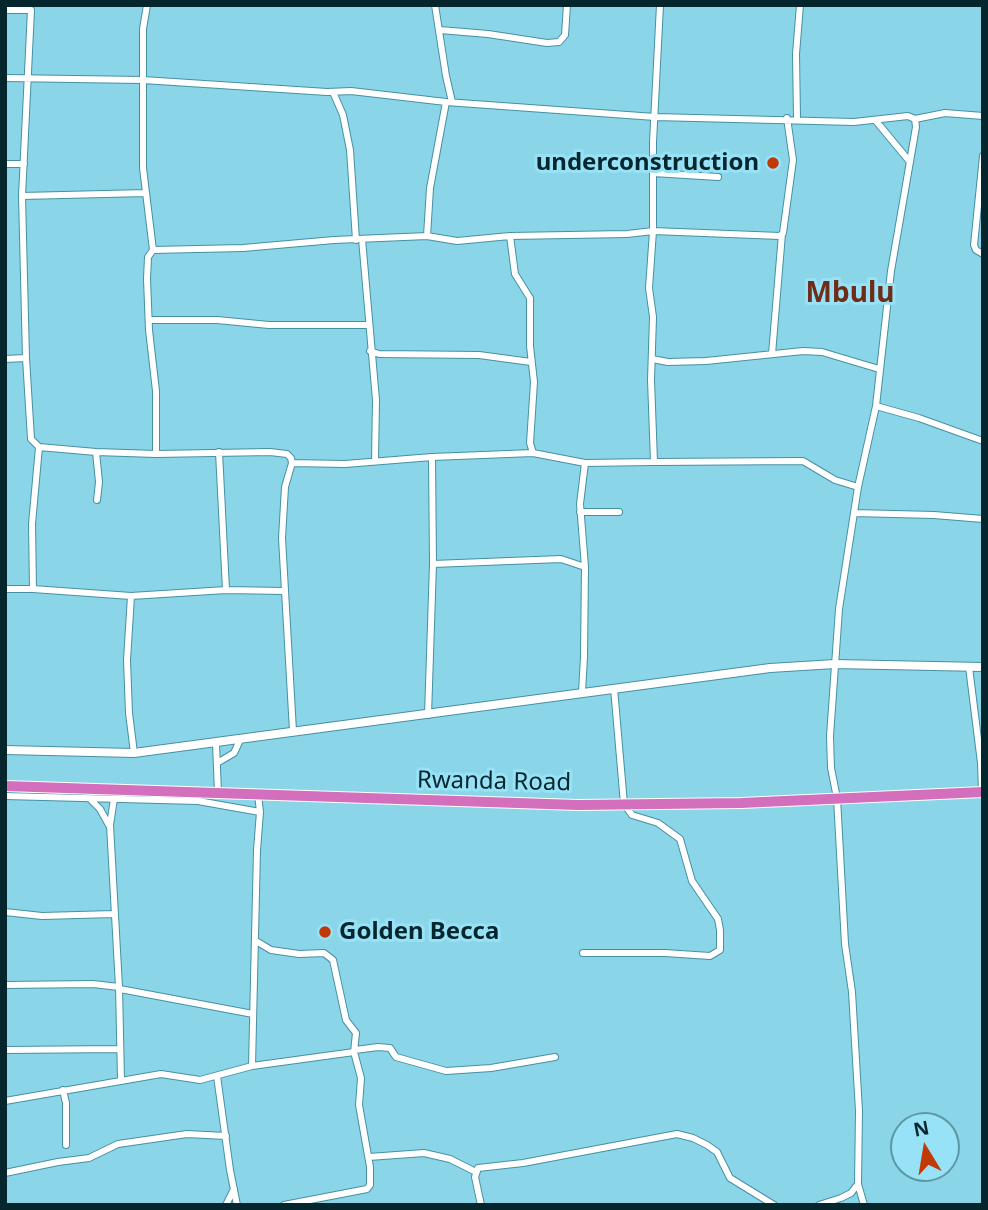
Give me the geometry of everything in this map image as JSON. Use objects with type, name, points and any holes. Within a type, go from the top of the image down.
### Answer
[{"type":"highway","name":"Rwanda Road","points":[[5,786],[400,800],[624,804],[741,803],[983,792]]},
{"type":"street","points":[[148,5],[143,29],[143,168],[153,250],[148,257],[149,320],[156,391],[156,454]]},
{"type":"street","points":[[427,236],[429,188],[449,102],[435,5]]},
{"type":"street","points":[[440,30],[547,43],[559,42],[565,35],[567,5]]},
{"type":"street","points":[[654,462],[653,317],[649,288],[660,5]]},
{"type":"street","points":[[797,118],[796,54],[800,5]]},
{"type":"street","points":[[5,10],[31,10],[22,196],[26,359],[32,439],[40,447],[96,452],[287,454],[292,463],[285,487],[283,511],[284,592],[293,731]]},
{"type":"street","points":[[5,78],[143,80],[351,91],[449,102],[655,117],[876,121],[908,116],[915,119],[945,113],[983,116]]},
{"type":"street","points":[[333,92],[343,114],[350,150],[376,400],[375,460]]},
{"type":"street","points":[[772,354],[782,234],[793,160],[788,118]]},
{"type":"street","points":[[864,1205],[858,1184],[858,1084],[852,992],[845,944],[837,798],[830,747],[839,609],[853,513],[876,406],[891,271],[916,127],[915,119]]},
{"type":"street","points":[[876,121],[910,162]]},
{"type":"street","points":[[983,156],[974,245],[976,250],[983,254]]},
{"type":"street","points":[[5,164],[24,164]]},
{"type":"street","points":[[653,173],[718,177]]},
{"type":"street","points":[[22,196],[146,193]]},
{"type":"street","points":[[153,250],[243,248],[427,236],[457,241],[510,236],[653,231],[770,237],[782,234]]},
{"type":"street","points":[[510,236],[515,274],[530,298],[534,382],[530,443],[533,453]]},
{"type":"street","points":[[149,320],[217,320],[270,325],[368,325]]},
{"type":"street","points":[[370,351],[379,354],[479,355],[531,362]]},
{"type":"street","points":[[652,359],[675,362],[803,351],[822,352],[878,369]]},
{"type":"street","points":[[5,359],[26,359]]},
{"type":"street","points":[[876,406],[983,441]]},
{"type":"street","points":[[33,589],[32,524],[40,447]]},
{"type":"street","points":[[96,452],[99,482],[97,500]]},
{"type":"street","points":[[219,452],[226,590]]},
{"type":"street","points":[[292,463],[345,464],[375,460],[533,453],[584,463],[803,461],[835,480],[858,487]]},
{"type":"street","points":[[428,715],[433,564],[432,457]]},
{"type":"street","points":[[582,692],[585,567],[580,512],[584,463]]},
{"type":"street","points":[[580,512],[619,512]]},
{"type":"street","points":[[853,513],[983,519]]},
{"type":"street","points":[[433,564],[561,559],[585,567]]},
{"type":"street","points":[[5,589],[131,596],[226,590],[284,592]]},
{"type":"street","points":[[131,596],[127,660],[134,752]]},
{"type":"street","points":[[5,750],[134,752],[770,668],[835,664],[983,667]]},
{"type":"street","points":[[968,667],[979,741],[983,792]]},
{"type":"street","points":[[583,953],[710,956],[720,950],[718,919],[692,881],[680,839],[659,823],[632,815],[624,804],[614,688]]},
{"type":"street","points":[[217,763],[234,753],[240,740]]},
{"type":"street","points":[[216,743],[218,793]]},
{"type":"street","points":[[252,1066],[260,812],[258,794]]},
{"type":"street","points":[[5,796],[198,802],[260,812]]},
{"type":"street","points":[[88,798],[100,809],[110,828]]},
{"type":"street","points":[[114,799],[110,828],[120,988],[121,1080]]},
{"type":"street","points":[[5,912],[42,916],[114,914]]},
{"type":"street","points":[[256,941],[271,950],[299,954],[324,953],[330,956],[346,1020],[356,1033],[354,1051],[361,1078],[359,1105],[369,1157],[370,1185],[367,1189],[284,1205]]},
{"type":"street","points":[[5,985],[93,984],[253,1014]]},
{"type":"street","points":[[5,1101],[162,1074],[193,1080],[252,1066],[390,1048],[396,1057],[446,1071],[491,1068],[555,1057]]},
{"type":"street","points":[[5,1050],[120,1049]]},
{"type":"street","points":[[217,1076],[237,1205]]},
{"type":"street","points":[[63,1090],[66,1102],[66,1145]]},
{"type":"street","points":[[5,1173],[58,1161],[89,1158],[113,1145],[145,1139],[187,1134],[226,1136]]},
{"type":"street","points":[[481,1205],[475,1177],[478,1168],[523,1163],[677,1134],[692,1138],[717,1152],[730,1178],[774,1205]]},
{"type":"street","points":[[369,1157],[424,1153],[444,1157],[476,1172]]},
{"type":"street","points":[[819,1205],[841,1198],[858,1184]]},
{"type":"street","points":[[226,1205],[234,1189]]},
{"type":"place","name":"underconstruction","points":[[773,163]]},
{"type":"place","name":"Golden Becca","points":[[325,932]]},
{"type":"district","name":"Mbulu","points":[[850,294]]}]
